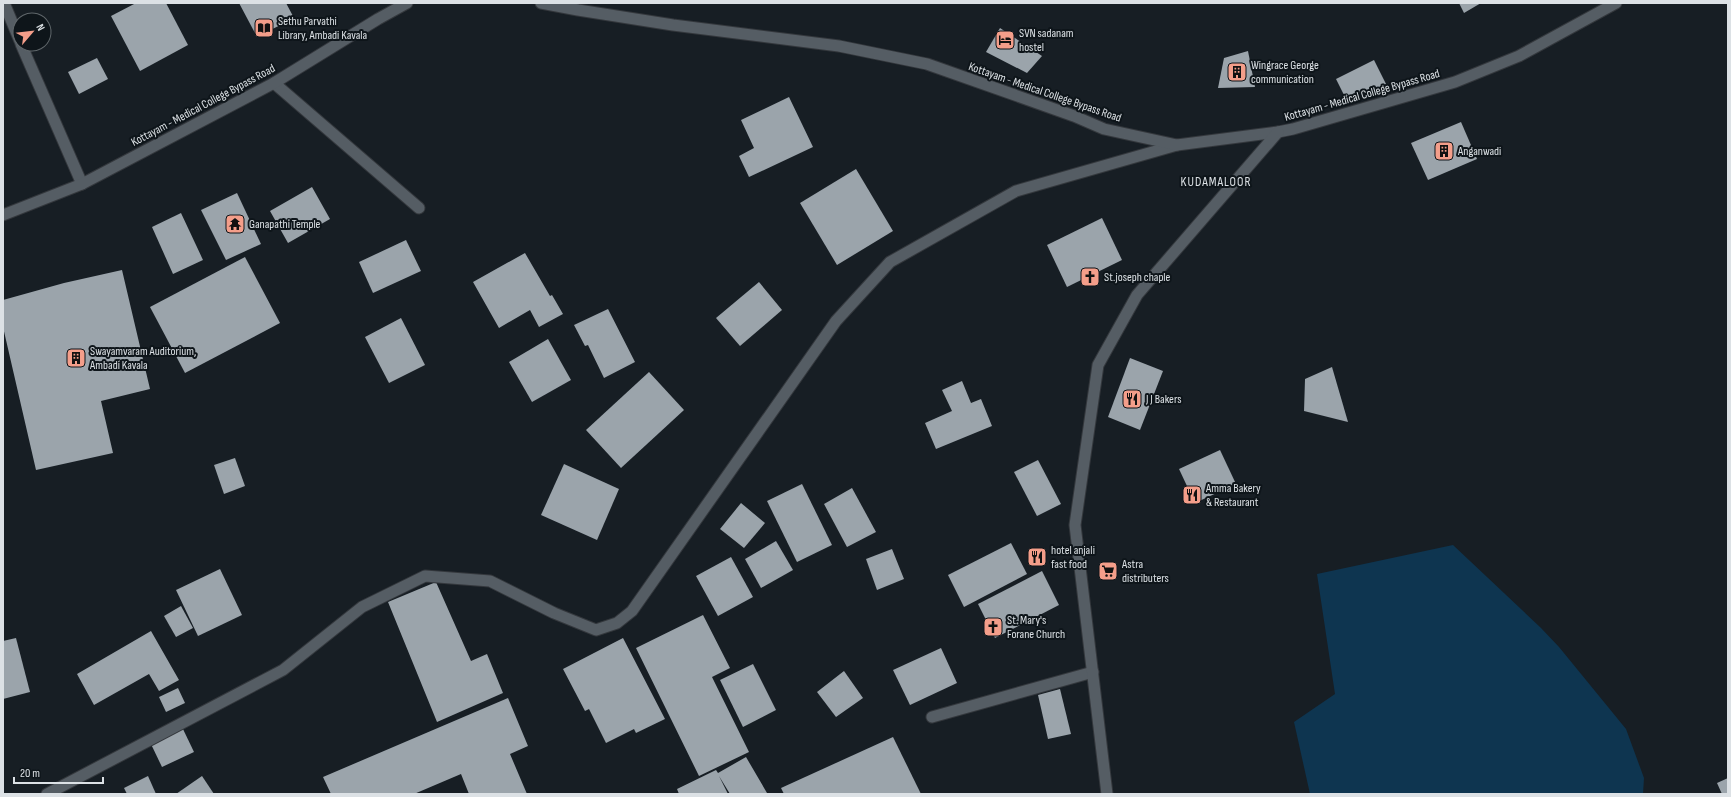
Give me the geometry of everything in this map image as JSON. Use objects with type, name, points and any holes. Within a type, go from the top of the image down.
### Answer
[{"type":"main road","points":[[4,3],[12,22]]},
{"type":"main road","name":"Kottayam - Medical College Bypass Road","points":[[3,215],[82,184],[274,83],[378,19],[407,3]]},
{"type":"main road","name":"Kottayam - Medical College Bypass Road","points":[[541,3],[593,8],[839,46],[927,64],[1074,116],[1104,129],[1177,145],[1278,132],[1368,108],[1455,82],[1519,56],[1616,3]]},
{"type":"main road","points":[[24,52],[82,184]]},
{"type":"main road","points":[[274,83],[419,208]]},
{"type":"main road","points":[[1107,794],[1075,525],[1098,365],[1137,296],[1278,132]]},
{"type":"main road","points":[[47,794],[283,670],[362,607],[425,576],[490,581],[554,612],[596,630],[617,623],[632,611],[836,321],[890,262],[1016,191],[1177,145]]},
{"type":"main road","points":[[932,717],[1093,672]]},
{"type":"shaded area","points":[[1453,545],[1541,628],[1559,647],[1626,729],[1644,778],[1643,794],[1310,794],[1294,722],[1335,694],[1317,574]]},
{"type":"building","points":[[136,3],[166,3],[188,45],[140,71],[111,16]]},
{"type":"building","name":"Sethu Parvathi Library, Ambadi Kavala","points":[[239,3],[286,3],[294,18],[257,37]]},
{"type":"building","points":[[1459,3],[1481,3],[1464,13]]},
{"type":"building","name":"SVN sadanam hostel","points":[[1000,28],[1042,56],[1027,73],[986,52]]},
{"type":"building","name":"Wingrace George communication","points":[[1248,51],[1255,87],[1218,88],[1224,58]]},
{"type":"building","points":[[97,58],[108,79],[79,94],[68,72]]},
{"type":"building","points":[[1374,60],[1386,84],[1348,103],[1336,79]]},
{"type":"building","points":[[789,97],[813,147],[749,177],[739,156],[754,148],[741,120]]},
{"type":"building","name":"Anganwadi","points":[[1461,122],[1477,159],[1428,180],[1411,143]]},
{"type":"building","points":[[856,169],[893,231],[837,265],[800,203]]},
{"type":"building","points":[[312,187],[330,219],[288,243],[270,211]]},
{"type":"building","points":[[237,193],[261,244],[226,260],[201,210]]},
{"type":"building","points":[[181,213],[203,260],[173,274],[152,227]]},
{"type":"building","points":[[1102,218],[1122,260],[1067,287],[1047,245]]},
{"type":"building","points":[[406,240],[421,271],[373,293],[359,262]]},
{"type":"building","points":[[525,253],[550,296],[552,295],[563,314],[539,327],[530,310],[499,328],[473,282]]},
{"type":"building","points":[[245,257],[280,323],[185,373],[150,307]]},
{"type":"building","name":"Swayamvaram Auditorium, Ambadi Kavala","points":[[122,270],[150,389],[101,401],[113,453],[36,470],[3,327],[3,300],[64,283]]},
{"type":"building","points":[[759,282],[782,310],[740,346],[716,318]]},
{"type":"building","points":[[608,309],[635,362],[604,378],[588,345],[585,346],[574,325]]},
{"type":"building","points":[[401,318],[425,365],[389,383],[365,337]]},
{"type":"building","points":[[548,339],[571,380],[532,402],[509,362]]},
{"type":"building","points":[[1130,358],[1163,371],[1140,430],[1108,417]]},
{"type":"building","points":[[1332,367],[1348,422],[1304,411],[1305,379]]},
{"type":"building","points":[[649,372],[684,410],[621,468],[586,430]]},
{"type":"building","points":[[962,381],[971,403],[981,399],[992,426],[936,449],[925,423],[952,411],[942,390]]},
{"type":"building","points":[[1220,450],[1236,484],[1195,503],[1179,469]]},
{"type":"building","points":[[235,458],[245,486],[224,494],[214,465]]},
{"type":"building","points":[[1038,460],[1061,504],[1037,516],[1014,472]]},
{"type":"building","points":[[564,464],[619,489],[597,540],[541,515]]},
{"type":"building","points":[[802,484],[832,545],[797,562],[767,501]]},
{"type":"building","points":[[852,488],[876,532],[847,547],[824,504]]},
{"type":"building","points":[[741,503],[765,523],[744,548],[720,529]]},
{"type":"building","points":[[776,541],[793,570],[761,588],[745,559]]},
{"type":"building","points":[[1011,543],[1027,574],[964,607],[948,575]]},
{"type":"building","points":[[892,549],[904,579],[877,590],[866,559]]},
{"type":"building","points":[[731,557],[753,597],[718,616],[696,576]]},
{"type":"building","points":[[220,569],[242,615],[198,636],[176,590]]},
{"type":"building","points":[[1042,571],[1059,605],[995,638],[978,604]]},
{"type":"building","points":[[436,582],[471,661],[487,654],[503,693],[437,722],[388,602]]},
{"type":"building","points":[[181,606],[193,628],[176,637],[164,616]]},
{"type":"building","points":[[703,615],[730,668],[712,677],[749,752],[699,776],[636,648]]},
{"type":"building","points":[[151,631],[179,680],[159,691],[149,674],[94,705],[77,674]]},
{"type":"building","points":[[16,638],[30,692],[3,699],[3,641]]},
{"type":"building","points":[[623,638],[665,719],[636,733],[634,729],[606,743],[589,709],[585,711],[563,669]]},
{"type":"building","points":[[941,648],[957,683],[910,705],[893,670]]},
{"type":"building","points":[[753,664],[776,710],[743,727],[720,680]]},
{"type":"building","points":[[844,671],[863,698],[836,717],[817,692]]},
{"type":"building","points":[[178,688],[185,703],[166,712],[159,697]]},
{"type":"building","points":[[1060,689],[1071,734],[1048,739],[1038,695]]},
{"type":"building","points":[[508,698],[528,746],[510,754],[527,794],[469,794],[461,774],[414,794],[331,794],[323,777]]},
{"type":"building","points":[[182,727],[194,752],[162,767],[150,742]]},
{"type":"building","points":[[893,737],[921,794],[784,794],[781,788]]},
{"type":"building","points":[[746,757],[767,793],[730,794],[719,776],[728,794],[679,794],[677,789],[716,770],[718,773]]},
{"type":"building","points":[[148,776],[156,794],[127,794],[124,788]]},
{"type":"building","points":[[202,776],[214,794],[176,794]]},
{"type":"building","points":[[1728,778],[1728,794],[1722,794],[1717,783]]},
{"type":"place","name":"Sethu Parvathi Library, Ambadi Kavala","points":[[264,28]]},
{"type":"place","name":"SVN sadanam hostel","points":[[1005,40]]},
{"type":"place","name":"Wingrace George communication","points":[[1237,72]]},
{"type":"place","name":"Anganwadi","points":[[1444,151]]},
{"type":"place","name":"Ganapathi Temple","points":[[235,224]]},
{"type":"place","name":"St.joseph chaple","points":[[1090,277]]},
{"type":"place","name":"Swayamvaram Auditorium, Ambadi Kavala","points":[[76,358]]},
{"type":"place","name":"J J Bakers","points":[[1132,399]]},
{"type":"place","name":"Amma Bakery & Restaurant","points":[[1192,495]]},
{"type":"place","name":"hotel anjali fast food","points":[[1037,557]]},
{"type":"place","name":"Astra distributers","points":[[1108,571]]},
{"type":"place","name":"St. Mary's Forane Church","points":[[993,627]]},
{"type":"district","name":"KUDAMALOOR","points":[[1216,181]]}]
